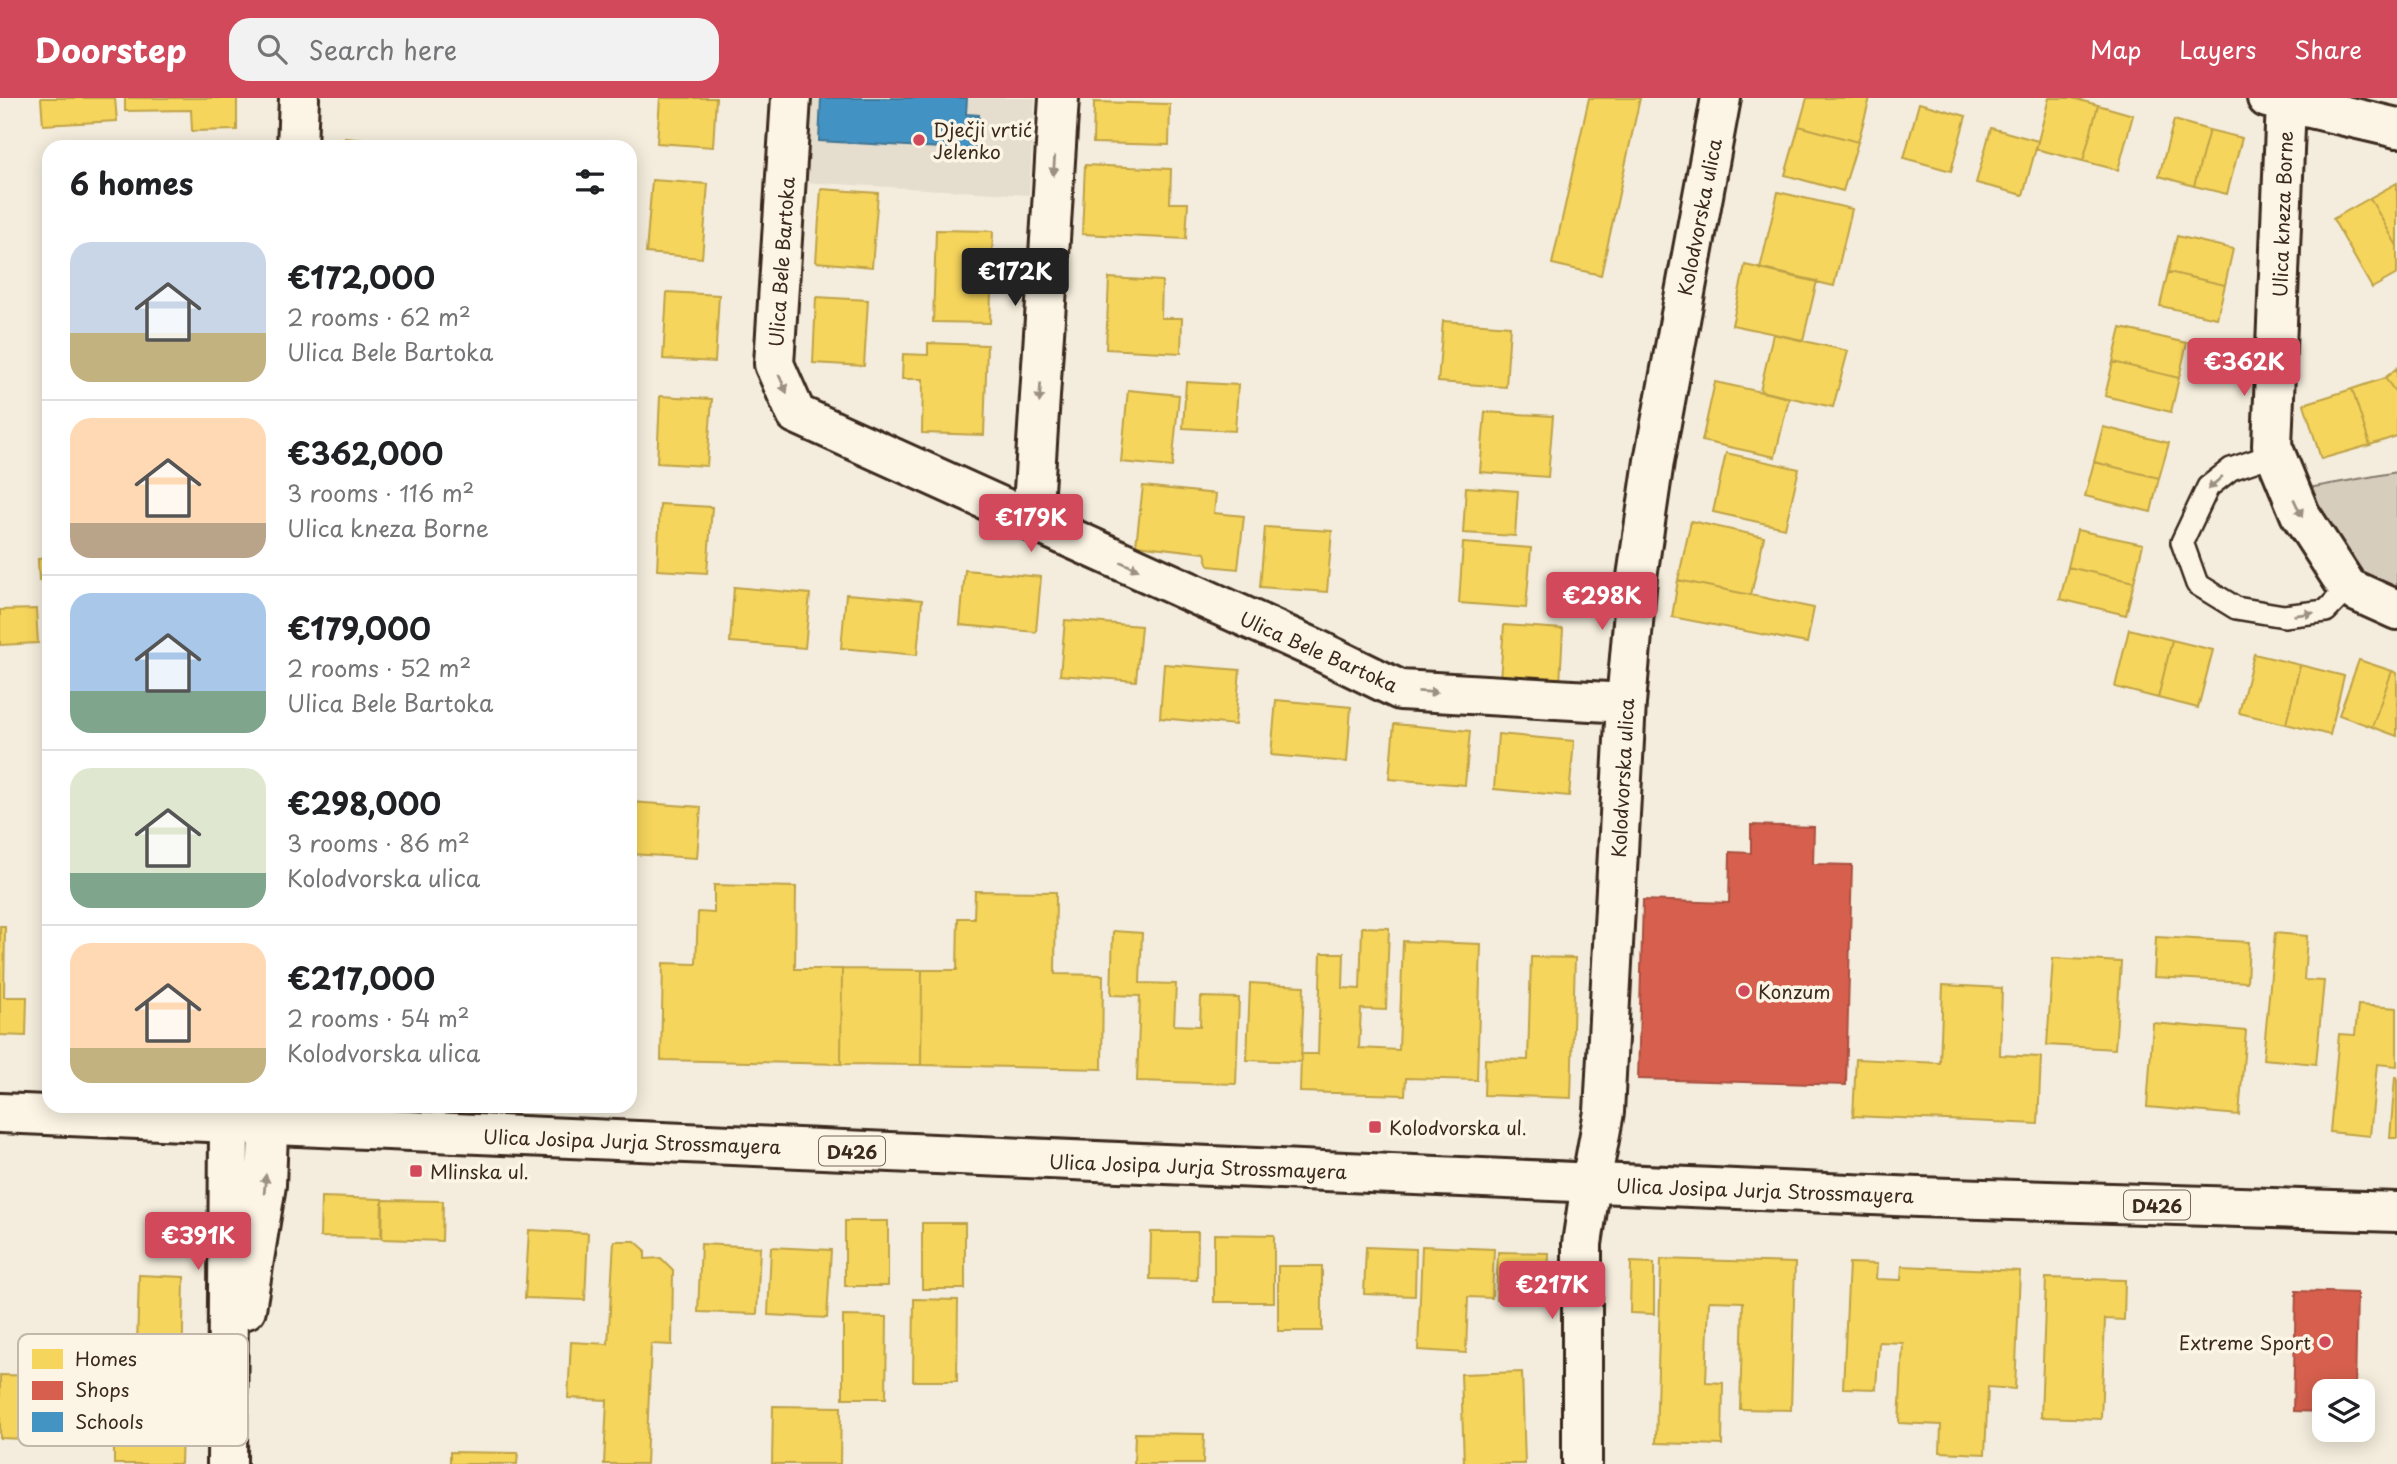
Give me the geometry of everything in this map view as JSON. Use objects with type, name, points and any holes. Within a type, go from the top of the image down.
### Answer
[{"type":"street","points":[[297,140],[299,98]]},
{"type":"street","name":"Ulica Bele Bartoka","points":[[791,98],[774,364],[796,414],[1314,648],[1400,690],[1626,702]]},
{"type":"street","points":[[1031,522],[1059,98]]},
{"type":"street","name":"Kolodvorska ulica","points":[[1582,1464],[1582,1244],[1604,1112],[1626,702],[1637,576],[1654,461],[1721,98]]},
{"type":"street","name":"Ulica kneza Borne","points":[[2348,588],[2300,514],[2272,446],[2280,99],[2397,128]]},
{"type":"street","points":[[2348,588],[2397,610]]},
{"type":"street","name":"Ulica Josipa Jurja Strossmayera","points":[[0,1114],[229,1124],[269,1116],[1591,1183],[2397,1213]]},
{"type":"street","points":[[242,1334],[264,1195],[269,1116]]},
{"type":"street","points":[[228,1334],[229,1124]]},
{"type":"street","points":[[227,1446],[227,1464]]},
{"type":"lane","points":[[2275,454],[2231,469],[2208,487],[2182,542],[2197,584],[2236,608],[2284,616],[2326,611],[2348,588]]},
{"type":"shaded area","name":"Dječji vrtić Jelenko","points":[[809,98],[1035,98],[1029,195],[802,182]]},
{"type":"shaded area","points":[[2397,472],[2397,596],[2358,577],[2303,489]]},
{"type":"building: Homes","points":[[41,98],[115,98],[117,121],[43,125]]},
{"type":"building: Homes","points":[[125,98],[237,98],[237,130],[192,131],[191,110],[125,111]]},
{"type":"building: Homes","points":[[660,98],[716,98],[713,147],[657,143]]},
{"type":"building: Homes","points":[[1589,98],[1640,98],[1601,275],[1552,264]]},
{"type":"building: Homes","points":[[1807,98],[1870,98],[1858,142],[1799,126]]},
{"type":"building: Homes","points":[[2049,98],[2072,98],[2098,105],[2083,161],[2036,149]]},
{"type":"building: Homes","points":[[1094,102],[1170,104],[1169,145],[1093,143]]},
{"type":"building: Homes","points":[[1919,103],[1966,116],[1951,171],[1904,158]]},
{"type":"building: Homes","points":[[2098,105],[2133,115],[2118,170],[2083,161]]},
{"type":"building: Homes","points":[[2174,120],[2209,130],[2194,186],[2159,176]]},
{"type":"building: Homes","points":[[1799,126],[1858,142],[1843,191],[1785,175]]},
{"type":"building: Homes","points":[[1991,128],[2038,141],[2023,195],[1976,183]]},
{"type":"building: Homes","points":[[2209,130],[2242,138],[2227,194],[2194,186]]},
{"type":"building: Homes","points":[[1085,165],[1171,169],[1170,203],[1188,203],[1186,239],[1082,234]]},
{"type":"building: Homes","points":[[652,180],[708,184],[702,258],[646,253]]},
{"type":"building: Homes","points":[[2397,183],[2397,246],[2370,198]]},
{"type":"building: Homes","points":[[821,189],[878,193],[872,267],[816,262]]},
{"type":"building: Homes","points":[[1778,192],[1852,209],[1834,286],[1760,269]]},
{"type":"building: Homes","points":[[2370,198],[2397,246],[2397,274],[2372,288],[2333,219]]},
{"type":"building: Homes","points":[[936,230],[993,231],[990,323],[933,322]]},
{"type":"building: Homes","points":[[2177,236],[2233,249],[2225,285],[2168,272]]},
{"type":"building: Homes","points":[[1745,265],[1817,281],[1803,340],[1732,325]]},
{"type":"building: Homes","points":[[2168,272],[2225,285],[2217,318],[2160,306]]},
{"type":"building: Homes","points":[[1109,278],[1162,281],[1161,318],[1182,318],[1181,353],[1106,349]]},
{"type":"building: Homes","points":[[667,292],[719,295],[715,362],[663,359]]},
{"type":"building: Homes","points":[[816,297],[868,300],[864,366],[813,363]]},
{"type":"building: Homes","points":[[1443,321],[1510,326],[1506,387],[1438,382]]},
{"type":"building: Homes","points":[[2121,328],[2187,343],[2179,378],[2113,362]]},
{"type":"building: Homes","points":[[1773,334],[1848,351],[1833,407],[1760,391]]},
{"type":"building: Homes","points":[[928,343],[987,345],[984,435],[922,433],[923,379],[902,379],[903,354],[928,355]]},
{"type":"building: Homes","points":[[2113,362],[2179,378],[2171,412],[2105,396]]},
{"type":"building: Homes","points":[[2397,368],[2397,394],[2385,378]]},
{"type":"building: Homes","points":[[2385,378],[2397,394],[2397,436],[2370,445],[2352,389]]},
{"type":"building: Homes","points":[[1186,382],[1238,385],[1235,431],[1183,428]]},
{"type":"building: Homes","points":[[1715,382],[1789,398],[1775,457],[1702,441]]},
{"type":"building: Homes","points":[[2352,389],[2370,445],[2321,459],[2304,404]]},
{"type":"building: Homes","points":[[1128,390],[1179,395],[1172,467],[1121,462]]},
{"type":"building: Homes","points":[[660,396],[712,399],[707,466],[657,463]]},
{"type":"building: Homes","points":[[1485,412],[1553,416],[1548,477],[1480,472]]},
{"type":"building: Homes","points":[[2103,427],[2169,443],[2159,478],[2094,462]]},
{"type":"building: Homes","points":[[1726,453],[1799,469],[1785,528],[1713,512]]},
{"type":"building: Homes","points":[[2094,462],[2159,478],[2151,512],[2085,496]]},
{"type":"building: Homes","points":[[1143,486],[1216,494],[1214,513],[1244,516],[1238,569],[1209,566],[1205,553],[1136,545]]},
{"type":"building: Homes","points":[[1466,487],[1518,491],[1515,536],[1463,533]]},
{"type":"building: Homes","points":[[660,504],[712,507],[707,573],[657,570]]},
{"type":"building: Homes","points":[[1691,521],[1764,537],[1751,595],[1678,580]]},
{"type":"building: Homes","points":[[1265,527],[1332,531],[1327,592],[1260,587]]},
{"type":"building: Homes","points":[[2077,530],[2143,544],[2134,582],[2068,567]]},
{"type":"building: Homes","points":[[1463,543],[1531,548],[1526,608],[1459,603]]},
{"type":"building: Homes","points":[[38,559],[42,559],[42,581],[39,581]]},
{"type":"building: Homes","points":[[2068,567],[2134,582],[2126,615],[2060,599]]},
{"type":"building: Homes","points":[[965,570],[1041,577],[1036,632],[960,625]]},
{"type":"building: Homes","points":[[1678,580],[1814,608],[1807,643],[1672,617]]},
{"type":"building: Homes","points":[[734,587],[810,594],[805,648],[730,642]]},
{"type":"building: Homes","points":[[846,594],[922,600],[917,655],[841,648]]},
{"type":"building: Homes","points":[[36,609],[38,643],[0,645],[0,610]]},
{"type":"building: Homes","points":[[1065,620],[1141,626],[1136,681],[1060,675]]},
{"type":"building: Homes","points":[[1504,625],[1563,629],[1560,684],[1500,680]]},
{"type":"building: Homes","points":[[2129,629],[2172,640],[2158,698],[2115,687]]},
{"type":"building: Homes","points":[[2172,640],[2213,650],[2198,708],[2158,698]]},
{"type":"building: Homes","points":[[2254,654],[2300,665],[2286,724],[2239,713]]},
{"type":"building: Homes","points":[[2359,660],[2392,671],[2372,727],[2339,715]]},
{"type":"building: Homes","points":[[1164,664],[1240,670],[1235,725],[1160,718]]},
{"type":"building: Homes","points":[[2300,665],[2344,676],[2330,735],[2286,724]]},
{"type":"building: Homes","points":[[2392,671],[2397,673],[2397,736],[2372,727]]},
{"type":"building: Homes","points":[[1276,700],[1351,707],[1347,762],[1271,755]]},
{"type":"building: Homes","points":[[1394,724],[1470,731],[1465,785],[1389,779]]},
{"type":"building: Homes","points":[[1498,734],[1574,741],[1569,796],[1494,789]]},
{"type":"building: Homes","points":[[637,802],[701,807],[697,858],[637,854]]},
{"type":"building: Homes","points":[[714,885],[796,887],[795,969],[842,969],[841,1064],[661,1060],[663,963],[696,964],[698,912],[714,913]]},
{"type":"building: Homes","points":[[975,891],[1056,892],[1055,974],[1103,975],[1102,1069],[921,1065],[922,970],[957,970],[958,918],[974,918]]},
{"type":"building: Homes","points":[[0,926],[5,926],[4,997],[27,997],[26,1036],[0,1035]]},
{"type":"building: Homes","points":[[1362,927],[1389,928],[1386,1010],[1361,1009],[1359,1048],[1399,1050],[1403,941],[1481,944],[1477,1080],[1406,1078],[1405,1095],[1300,1092],[1301,1054],[1318,1054],[1321,953],[1344,953],[1343,988],[1360,989]]},
{"type":"building: Homes","points":[[1113,931],[1142,933],[1140,983],[1176,984],[1174,1025],[1200,1026],[1201,997],[1239,998],[1236,1084],[1137,1081],[1140,996],[1111,995]]},
{"type":"building: Homes","points":[[2275,933],[2307,936],[2304,980],[2324,981],[2316,1064],[2263,1059]]},
{"type":"building: Homes","points":[[2156,937],[2249,942],[2247,982],[2154,977]]},
{"type":"building: Homes","points":[[1531,957],[1575,958],[1571,1098],[1484,1095],[1485,1059],[1528,1060]]},
{"type":"building: Homes","points":[[2053,958],[2121,962],[2115,1049],[2047,1045]]},
{"type":"building: Homes","points":[[842,969],[922,970],[921,1065],[841,1064]]},
{"type":"building: Homes","points":[[1250,983],[1304,986],[1301,1062],[1247,1060]]},
{"type":"building: Homes","points":[[1943,985],[2002,988],[2000,1055],[2041,1057],[2038,1124],[1853,1116],[1856,1059],[1940,1063]]},
{"type":"building: Homes","points":[[2358,1005],[2397,1008],[2397,1066],[2377,1064],[2370,1136],[2330,1132],[2339,1034],[2355,1035]]},
{"type":"building: Homes","points":[[2153,1023],[2246,1031],[2239,1115],[2147,1107]]},
{"type":"building: Homes","points":[[2395,1077],[2397,1138],[2390,1138]]},
{"type":"building: Homes","points":[[321,1197],[382,1199],[381,1238],[320,1237]]},
{"type":"building: Homes","points":[[383,1200],[443,1201],[442,1241],[382,1239]]},
{"type":"building: Homes","points":[[845,1221],[888,1221],[888,1286],[845,1286]]},
{"type":"building: Homes","points":[[922,1223],[965,1223],[965,1289],[922,1289]]},
{"type":"building: Homes","points":[[529,1230],[588,1233],[585,1300],[525,1298]]},
{"type":"building: Homes","points":[[1151,1232],[1198,1232],[1197,1280],[1150,1279]]},
{"type":"building: Homes","points":[[1214,1234],[1274,1235],[1274,1302],[1214,1302]]},
{"type":"building: Homes","points":[[614,1241],[635,1241],[645,1250],[645,1259],[661,1258],[673,1270],[672,1345],[651,1344],[646,1464],[604,1464],[607,1400],[568,1398],[571,1342],[608,1344]]},
{"type":"building: Homes","points":[[701,1244],[760,1247],[757,1314],[698,1312]]},
{"type":"building: Homes","points":[[1422,1246],[1494,1249],[1492,1298],[1468,1297],[1466,1353],[1418,1350]]},
{"type":"building: Homes","points":[[771,1247],[831,1250],[827,1318],[768,1315]]},
{"type":"building: Homes","points":[[1366,1247],[1416,1249],[1415,1296],[1364,1294]]},
{"type":"building: Homes","points":[[1498,1252],[1549,1253],[1547,1301],[1496,1299]]},
{"type":"building: Homes","points":[[1661,1259],[1795,1263],[1791,1410],[1740,1409],[1743,1302],[1709,1301],[1706,1382],[1723,1383],[1722,1445],[1656,1443]]},
{"type":"building: Homes","points":[[1631,1262],[1654,1263],[1654,1314],[1630,1313]]},
{"type":"building: Homes","points":[[1849,1263],[1877,1264],[1876,1279],[1901,1280],[1902,1266],[2020,1271],[2015,1389],[1988,1387],[1985,1454],[1940,1452],[1941,1425],[1899,1423],[1903,1343],[1879,1342],[1876,1389],[1843,1388]]},
{"type":"building: Homes","points":[[1278,1266],[1322,1266],[1322,1331],[1278,1331]]},
{"type":"building: Homes","points":[[139,1275],[184,1277],[183,1334],[137,1334]]},
{"type":"building: Homes","points":[[2046,1278],[2125,1280],[2124,1320],[2105,1319],[2101,1419],[2041,1417]]},
{"type":"building: Homes","points":[[914,1299],[958,1300],[957,1381],[913,1381]]},
{"type":"building: Homes","points":[[843,1316],[887,1317],[886,1398],[843,1398]]},
{"type":"building: Homes","points":[[1522,1372],[1525,1464],[1464,1464],[1461,1374]]},
{"type":"building: Homes","points":[[0,1375],[18,1375],[18,1439],[0,1438]]},
{"type":"building: Homes","points":[[773,1406],[841,1407],[840,1464],[772,1464]]},
{"type":"building: Homes","points":[[1135,1433],[1204,1434],[1203,1464],[1134,1464]]},
{"type":"building: Homes","points":[[114,1446],[182,1446],[181,1464],[114,1464]]},
{"type":"building: Homes","points":[[450,1452],[518,1453],[517,1464],[450,1464]]},
{"type":"building: Shops","name":"Konzum","points":[[1751,825],[1814,827],[1813,864],[1852,865],[1846,1085],[1638,1079],[1643,900],[1729,903],[1730,852],[1751,853]]},
{"type":"building: Shops","name":"Extreme Sport","points":[[2296,1291],[2357,1293],[2355,1379],[2312,1379],[2312,1412],[2293,1411]]},
{"type":"building: Schools","points":[[821,98],[967,98],[966,114],[979,115],[977,150],[819,141]]},
{"type":"place","name":"Dječji vrtić Jelenko","points":[[919,140]]},
{"type":"place","name":"Konzum","points":[[1744,991]]},
{"type":"place","name":"Kolodvorska ul.","points":[[1375,1127]]},
{"type":"place","name":"Mlinska ul.","points":[[416,1171]]},
{"type":"place","name":"Extreme Sport","points":[[2325,1342]]}]
